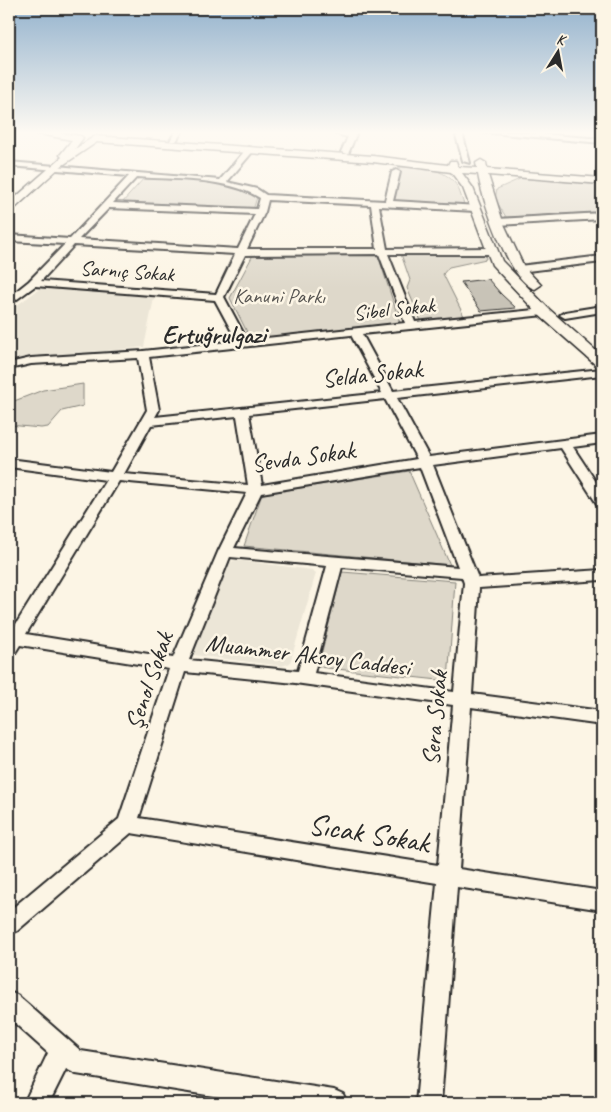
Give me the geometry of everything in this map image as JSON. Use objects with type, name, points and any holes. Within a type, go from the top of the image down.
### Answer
[{"type":"main road","points":[[9,206],[34,184]]},
{"type":"main road","points":[[466,184],[496,262],[544,312],[602,363]]},
{"type":"main road","points":[[485,184],[497,222],[519,269],[565,315],[602,347]]},
{"type":"main road","points":[[486,190],[499,184]]},
{"type":"street","points":[[9,302],[32,283],[127,184]]},
{"type":"street","points":[[230,184],[254,191],[264,197],[476,208]]},
{"type":"street","points":[[388,204],[393,184]]},
{"type":"street","points":[[244,344],[219,297],[261,212],[264,197]]},
{"type":"street","points":[[375,203],[375,223],[383,251],[411,326]]},
{"type":"street","points":[[107,205],[261,212]]},
{"type":"street","points":[[497,222],[602,216]]},
{"type":"street","points":[[9,238],[242,252],[491,251]]},
{"type":"street","points":[[519,269],[602,259]]},
{"type":"street","name":"Sarnıç Sokak","points":[[32,283],[219,297]]},
{"type":"street","points":[[565,315],[602,309]]},
{"type":"street","name":"Sibel Sokak","points":[[9,366],[31,362],[143,354],[544,312]]},
{"type":"street","name":"Sera Sokak","points":[[355,332],[425,462],[470,578],[462,700],[428,1103]]},
{"type":"street","points":[[11,641],[115,477],[153,410],[143,354]]},
{"type":"street","name":"Selda Sokak","points":[[146,422],[602,372]]},
{"type":"street","points":[[242,411],[256,490]]},
{"type":"street","name":"Sevda Sokak","points":[[9,463],[115,477],[256,490],[425,462],[602,439]]},
{"type":"street","points":[[565,445],[602,501]]},
{"type":"street","name":"Şenol Sokak","points":[[127,824],[179,664],[225,552],[256,490]]},
{"type":"street","points":[[225,552],[470,578],[602,575]]},
{"type":"street","points":[[304,679],[335,563]]},
{"type":"street","name":"Muammer Aksoy Caddesi","points":[[11,641],[602,718]]},
{"type":"street","points":[[9,924],[127,824]]},
{"type":"street","name":"Sıcak Sokak","points":[[127,824],[602,901]]},
{"type":"street","points":[[9,1003],[76,1062],[334,1103]]},
{"type":"street","points":[[36,1103],[62,1050]]},
{"type":"shaded area","points":[[42,287],[141,294],[154,298],[144,347],[33,359],[9,358],[9,311]]},
{"type":"shaded area","points":[[236,560],[312,570],[316,573],[290,663],[282,666],[194,655],[191,648],[228,563]]},
{"type":"green space","points":[[139,184],[216,184],[244,191],[257,197],[253,210],[122,203]]},
{"type":"green space","points":[[396,184],[456,184],[464,204],[392,201]]},
{"type":"green space","points":[[509,184],[602,185],[602,212],[506,217],[495,199],[497,189]]},
{"type":"green space","points":[[401,254],[485,254],[486,259],[449,267],[443,274],[464,316],[421,321],[407,288],[410,280]]},
{"type":"green space","name":"Kanuni Parkı","points":[[253,255],[378,255],[400,323],[255,339],[249,336],[230,298]]},
{"type":"green space","points":[[83,384],[83,406],[62,411],[48,427],[9,425],[9,403],[43,390]]},
{"type":"green space","points":[[409,471],[450,565],[244,546],[262,494]]},
{"type":"green space","points":[[342,572],[455,581],[448,681],[318,667]]},
{"type":"building","points":[[488,279],[516,308],[481,311],[461,282]]},
{"type":"district","name":"Ertuğrulgazi","points":[[214,335]]}]
